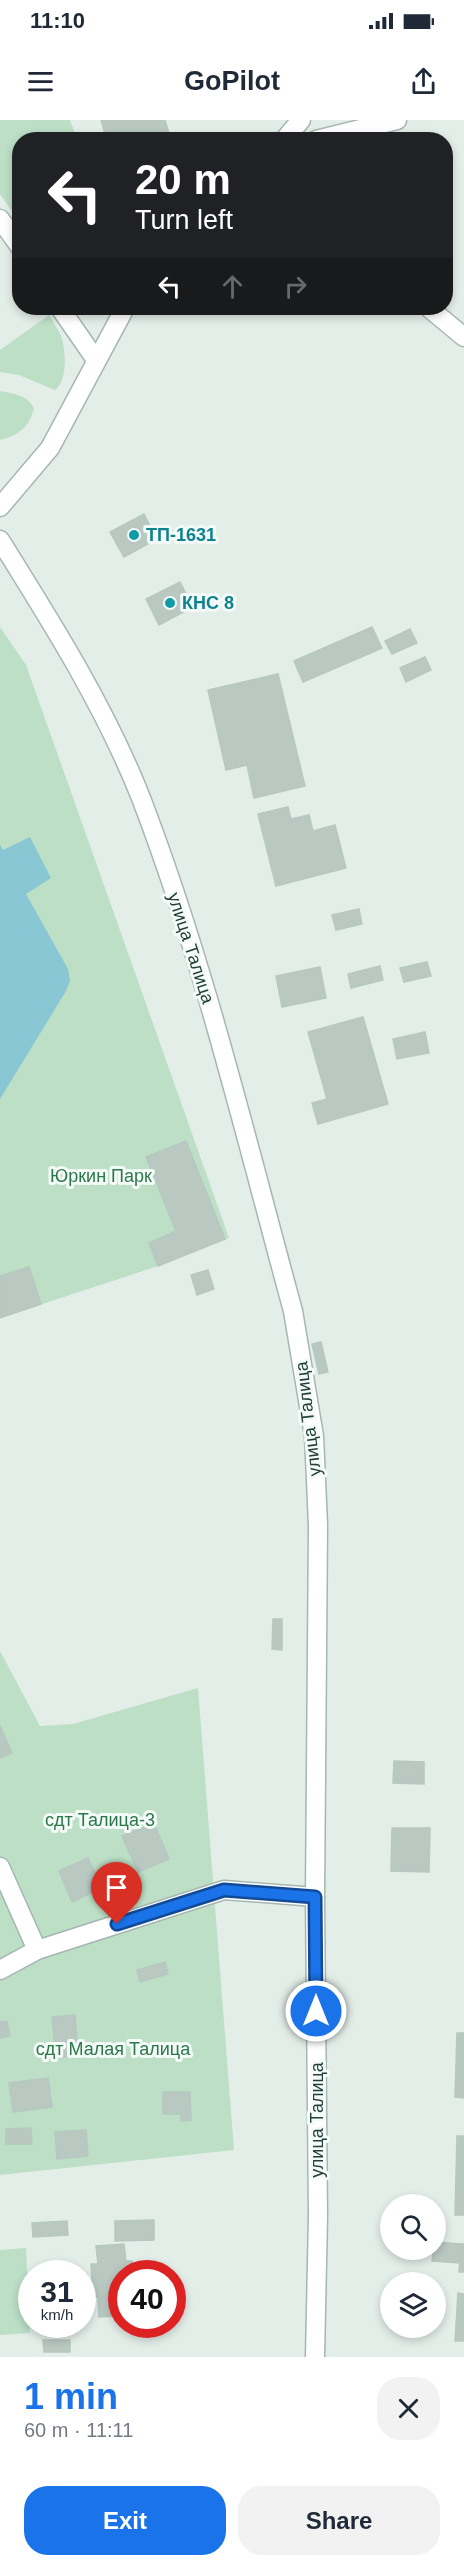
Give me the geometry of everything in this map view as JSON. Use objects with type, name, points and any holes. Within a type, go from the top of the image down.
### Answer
[{"type":"street","points":[[291,132],[301,120]]},
{"type":"street","points":[[348,132],[397,120]]},
{"type":"street","points":[[0,219],[12,236]]},
{"type":"street","points":[[65,315],[96,360]]},
{"type":"street","points":[[0,507],[50,448],[121,315]]},
{"type":"street","points":[[437,315],[464,337]]},
{"type":"street","name":"улица Талица","points":[[0,540],[50,619],[92,692],[140,797],[197,960],[293,1311],[314,1436],[318,1525],[315,1897],[318,2216],[315,2357]]},
{"type":"street","points":[[0,1867],[37,1950]]},
{"type":"street","points":[[0,1970],[37,1950],[224,1890],[315,1897]]},
{"type":"green space","points":[[0,120],[70,120],[74,132],[12,132],[12,211],[0,194]]},
{"type":"green space","points":[[49,315],[61,336],[65,357],[62,379],[55,390],[19,375],[0,372],[0,350]]},
{"type":"green space","points":[[0,391],[23,397],[34,408],[29,421],[22,430],[0,440]]},
{"type":"green space","name":"Юркин Парк","points":[[0,627],[26,665],[229,1238],[158,1266],[0,1318]]},
{"type":"green space","points":[[0,1651],[40,1726],[73,1724],[198,1688],[234,2150],[0,2175]]},
{"type":"green space","points":[[26,2248],[27,2260],[18,2260],[18,2334],[0,2335],[0,2250]]},
{"type":"water","points":[[30,837],[51,878],[26,894],[68,969],[70,981],[0,1099],[0,845],[3,850]]},
{"type":"building","points":[[101,120],[165,120],[169,132],[105,132]]},
{"type":"building","name":"ТП-1631","points":[[144,514],[157,539],[124,557],[110,532]]},
{"type":"building","name":"КНС 8","points":[[180,582],[193,607],[159,625],[146,599]]},
{"type":"building","points":[[372,627],[382,648],[303,682],[294,661]]},
{"type":"building","points":[[410,629],[417,643],[392,654],[385,641]]},
{"type":"building","points":[[425,657],[431,670],[406,682],[400,668]]},
{"type":"building","points":[[278,674],[305,786],[254,798],[247,765],[226,770],[208,690]]},
{"type":"building","points":[[288,807],[291,819],[309,815],[313,831],[335,825],[346,868],[276,886],[258,814]]},
{"type":"building","points":[[359,909],[362,924],[336,930],[332,915]]},
{"type":"building","points":[[427,962],[431,976],[404,982],[400,968]]},
{"type":"building","points":[[380,966],[383,980],[351,988],[348,974]]},
{"type":"building","points":[[320,967],[326,998],[282,1007],[276,976]]},
{"type":"building","points":[[363,1017],[388,1104],[318,1124],[312,1103],[327,1099],[308,1032]]},
{"type":"building","points":[[425,1032],[429,1053],[397,1059],[393,1039]]},
{"type":"building","points":[[186,1141],[225,1239],[158,1266],[149,1243],[176,1231],[146,1157]]},
{"type":"building","points":[[29,1267],[41,1304],[0,1318],[0,1276]]},
{"type":"building","points":[[208,1270],[214,1289],[197,1295],[191,1275]]},
{"type":"building","points":[[321,1342],[328,1372],[319,1374],[312,1344]]},
{"type":"building","points":[[273,1619],[282,1619],[282,1650],[272,1649]]},
{"type":"building","points":[[0,1726],[12,1753],[0,1758]]},
{"type":"building","points":[[394,1761],[424,1762],[424,1784],[393,1783]]},
{"type":"building","points":[[154,1823],[169,1859],[138,1872],[122,1836]]},
{"type":"building","points":[[392,1828],[430,1828],[429,1872],[391,1871]]},
{"type":"building","points":[[88,1858],[102,1888],[72,1902],[59,1871]]},
{"type":"building","points":[[165,1962],[168,1974],[140,1982],[137,1970]]},
{"type":"building","points":[[75,2015],[78,2056],[56,2058],[52,2017]]},
{"type":"building","points":[[7,2021],[10,2036],[0,2038],[0,2022]]},
{"type":"building","points":[[457,2033],[464,2033],[464,2098],[455,2097]]},
{"type":"building","points":[[48,2078],[52,2107],[13,2112],[9,2083]]},
{"type":"building","points":[[163,2092],[190,2092],[191,2120],[181,2121],[181,2114],[163,2114]]},
{"type":"building","points":[[31,2128],[32,2144],[6,2144],[6,2129]]},
{"type":"building","points":[[86,2130],[88,2156],[57,2159],[55,2132]]},
{"type":"building","points":[[457,2136],[464,2136],[464,2215],[455,2215]]},
{"type":"building","points":[[154,2220],[154,2240],[115,2241],[115,2221]]},
{"type":"building","points":[[67,2221],[68,2235],[33,2237],[32,2223]]},
{"type":"building","points":[[446,2243],[461,2244],[460,2263],[432,2261],[446,2260]]},
{"type":"building","points":[[124,2244],[126,2260],[108,2260],[108,2317],[99,2317],[98,2297],[96,2297],[96,2264],[98,2264],[96,2246]]},
{"type":"building","points":[[461,2244],[464,2244],[464,2272],[459,2272]]},
{"type":"building","points":[[458,2293],[464,2294],[464,2341],[455,2341]]},
{"type":"building","points":[[43,2340],[70,2340],[70,2352],[44,2352]]},
{"type":"place","name":"ТП-1631","points":[[134,535]]},
{"type":"place","name":"КНС 8","points":[[170,603]]},
{"type":"route","points":[[117,1924],[224,1890],[315,1897],[316,2011]]},
{"type":"park label","name":"сдт Талица-3","points":[[100,1820]]},
{"type":"park label","name":"сдт Малая Талица","points":[[113,2049]]}]
